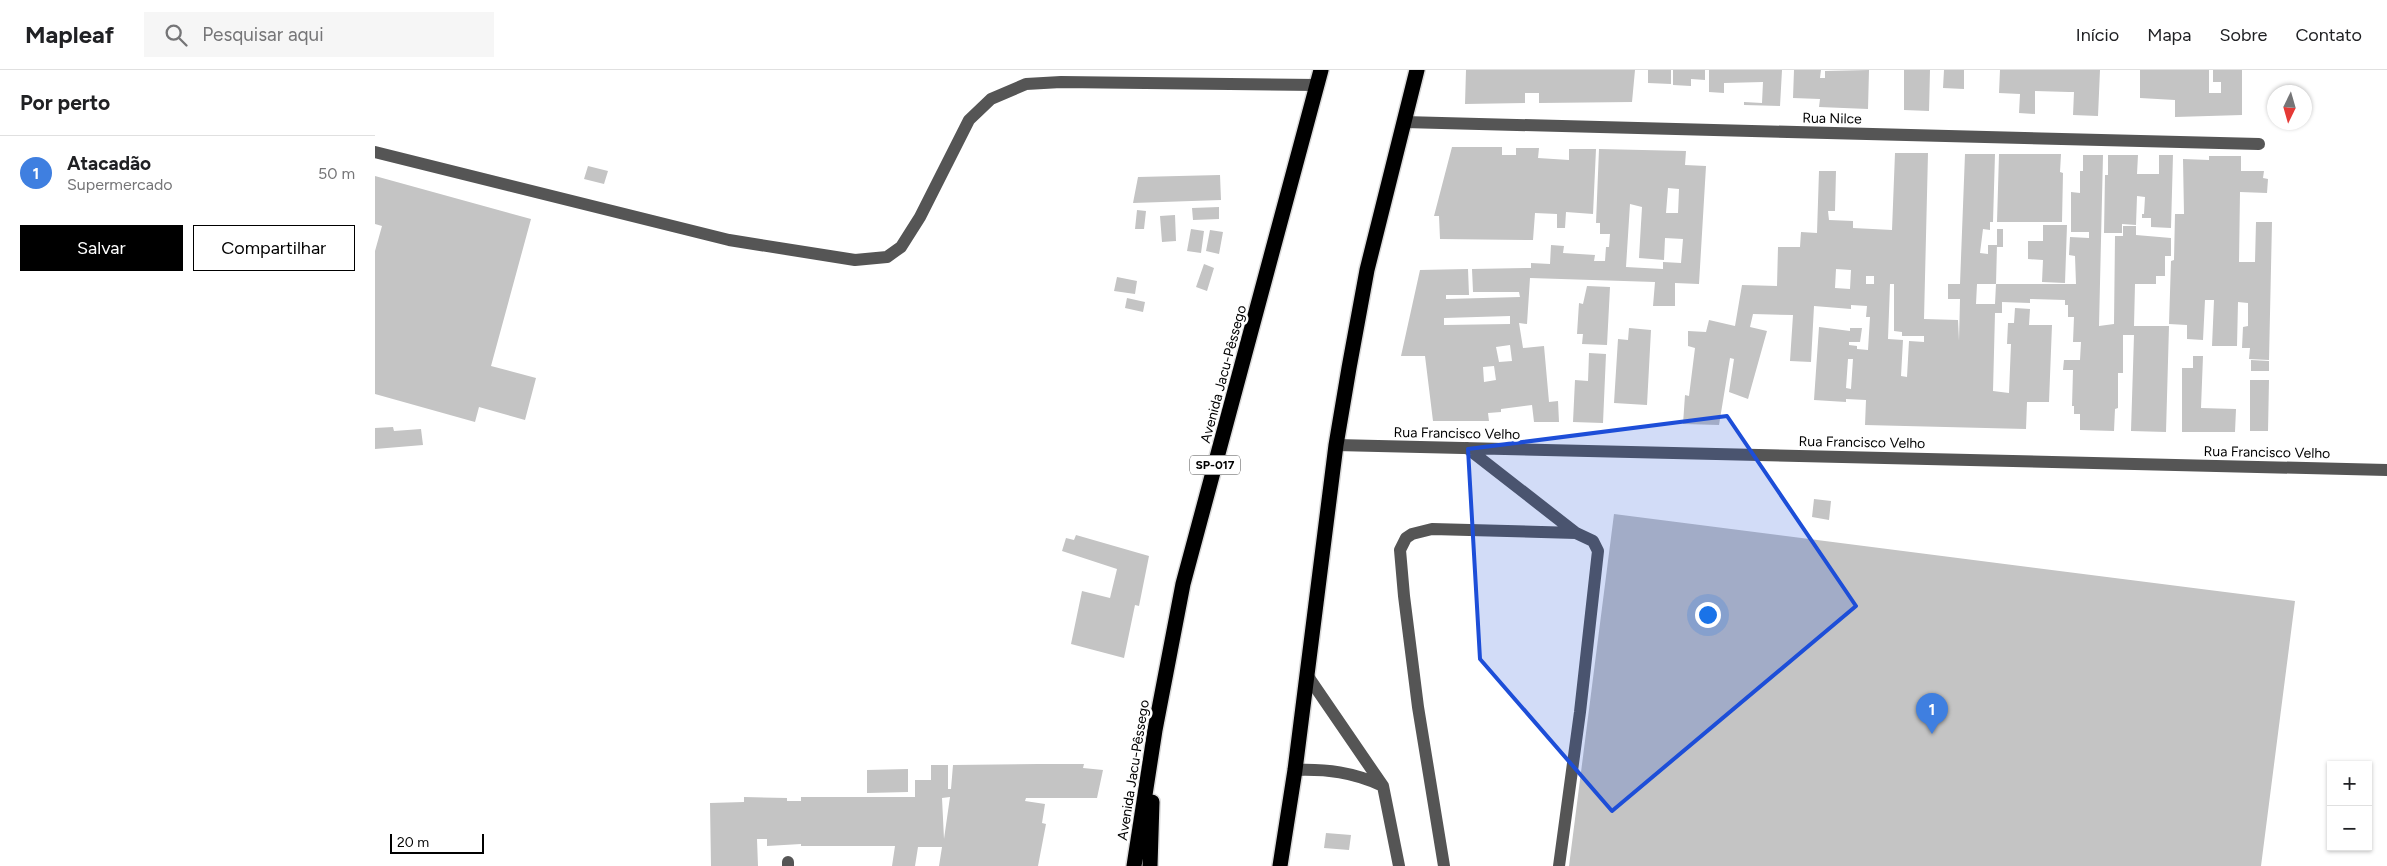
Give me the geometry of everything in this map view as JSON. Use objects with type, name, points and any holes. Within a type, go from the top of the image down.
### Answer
[{"type":"highway","name":"Avenida Jacu-Pêssego","points":[[1134,866],[1155,730],[1183,584],[1321,70]]},
{"type":"highway","points":[[1280,866],[1295,770],[1336,445],[1367,270],[1417,70]]},
{"type":"highway","points":[[1150,866],[1155,730]]},
{"type":"street","points":[[375,152],[685,230],[767,247],[855,260],[887,257],[901,247],[920,217],[969,120],[991,99],[1026,84],[1061,82],[1317,85]]},
{"type":"street","name":"Rua Nilce","points":[[1404,122],[2259,144]]},
{"type":"street","name":"Rua Francisco Velho","points":[[1336,445],[2387,470]]},
{"type":"street","points":[[1467,448],[1576,534],[1593,541],[1598,551],[1581,703],[1559,866]]},
{"type":"street","points":[[1444,866],[1418,707],[1404,596],[1401,545],[1412,534],[1432,529],[1576,534]]},
{"type":"street","points":[[1307,675],[1383,786],[1399,866]]},
{"type":"street","points":[[1295,770],[1321,769],[1351,773],[1383,786]]},
{"type":"highlighted area","points":[[1727,416],[1856,606],[1612,811],[1480,659],[1468,449]]},
{"type":"building","points":[[1466,70],[1635,70],[1632,102],[1539,103],[1539,93],[1525,93],[1525,103],[1465,104]]},
{"type":"building","points":[[1648,70],[1671,70],[1671,84],[1648,83]]},
{"type":"building","points":[[1673,70],[1705,70],[1705,80],[1691,79],[1691,86],[1673,85]]},
{"type":"building","points":[[1709,70],[1782,70],[1780,106],[1744,105],[1744,102],[1762,103],[1763,82],[1724,83],[1724,93],[1709,92]]},
{"type":"building","points":[[1794,70],[1821,70],[1820,78],[1825,78],[1825,71],[1869,70],[1868,109],[1819,107],[1820,99],[1793,98]]},
{"type":"building","points":[[1904,70],[1930,70],[1929,111],[1904,110]]},
{"type":"building","points":[[1944,70],[1964,70],[1964,89],[1943,88]]},
{"type":"building","points":[[2000,70],[2100,70],[2098,116],[2073,115],[2074,92],[2035,91],[2035,114],[2019,113],[2020,94],[1999,93]]},
{"type":"building","points":[[2140,70],[2209,70],[2209,93],[2221,93],[2221,82],[2213,82],[2213,70],[2242,70],[2242,115],[2175,117],[2175,100],[2140,98]]},
{"type":"building","points":[[1452,147],[1502,147],[1502,155],[1516,155],[1516,148],[1539,148],[1538,158],[1569,160],[1569,149],[1596,149],[1593,214],[1566,212],[1565,228],[1557,228],[1557,214],[1535,213],[1533,240],[1440,239],[1439,216],[1434,216]]},
{"type":"building","points":[[1599,149],[1686,151],[1685,165],[1706,166],[1699,284],[1675,283],[1675,306],[1653,306],[1655,282],[1530,278],[1527,324],[1519,323],[1523,348],[1544,346],[1549,402],[1558,401],[1559,422],[1534,422],[1532,405],[1501,409],[1501,412],[1488,413],[1489,421],[1433,421],[1425,356],[1401,356],[1420,270],[1468,269],[1469,295],[1446,295],[1446,299],[1520,297],[1519,292],[1473,292],[1472,269],[1531,268],[1531,263],[1550,264],[1551,245],[1564,246],[1563,253],[1595,255],[1594,261],[1605,261],[1606,247],[1609,247],[1610,234],[1600,234],[1600,223],[1596,223]],"holes":[[[1668,188],[1679,189],[1678,213],[1666,213]],[[1630,204],[1642,207],[1639,258],[1664,260],[1665,238],[1683,239],[1681,263],[1663,262],[1663,269],[1626,267]],[[1510,316],[1510,324],[1444,325],[1444,318]],[[1510,345],[1512,361],[1499,362],[1496,347]],[[1494,366],[1496,380],[1484,382],[1483,367]]]},
{"type":"building","points":[[1895,153],[1928,153],[1924,319],[1958,320],[1959,341],[1960,299],[1948,299],[1948,284],[1960,284],[1965,154],[1995,154],[1993,222],[1990,222],[1990,230],[1983,229],[1980,253],[1988,254],[1988,245],[1997,245],[1996,284],[2076,284],[2075,256],[2069,255],[2070,237],[2089,238],[2089,232],[2071,232],[2071,192],[2080,193],[2080,171],[2083,171],[2083,155],[2103,155],[2099,326],[2114,324],[2115,236],[2123,236],[2123,226],[2136,226],[2136,235],[2171,238],[2171,256],[2165,256],[2165,276],[2156,276],[2156,284],[2135,284],[2134,326],[2169,326],[2166,432],[2131,431],[2134,335],[2123,335],[2123,373],[2118,373],[2118,408],[2115,409],[2114,431],[2080,430],[2080,414],[2074,414],[2074,406],[2072,406],[2073,370],[2063,370],[2064,360],[2080,360],[2081,342],[2073,342],[2074,317],[2068,317],[2068,305],[2065,305],[2065,300],[2030,299],[2030,303],[2002,302],[2002,313],[1995,313],[1993,391],[2009,393],[2011,344],[2007,344],[2008,323],[2014,323],[2015,308],[2030,309],[2029,325],[2052,325],[2049,402],[2027,402],[2026,429],[1865,425],[1866,400],[1846,399],[1846,402],[1814,400],[1819,327],[1850,331],[1850,328],[1862,328],[1860,342],[1849,342],[1849,345],[1857,346],[1857,349],[1868,350],[1870,317],[1866,317],[1867,306],[1851,305],[1851,309],[1814,306],[1811,362],[1790,361],[1793,315],[1753,314],[1750,327],[1767,331],[1748,399],[1729,392],[1734,359],[1730,358],[1719,425],[1683,424],[1685,395],[1689,396],[1695,348],[1688,346],[1688,331],[1706,332],[1709,320],[1735,326],[1742,285],[1777,286],[1778,247],[1800,247],[1801,232],[1817,233],[1819,171],[1836,171],[1835,211],[1828,211],[1829,220],[1853,221],[1853,228],[1892,230]],"holes":[[[1836,269],[1851,270],[1850,289],[1835,288]],[[1866,276],[1874,276],[1874,284],[1866,284]],[[1890,284],[1894,284],[1894,331],[1902,332],[1902,336],[1924,336],[1924,342],[1909,341],[1907,377],[1901,376],[1903,340],[1888,339]],[[1977,284],[1996,284],[1995,304],[1976,304]],[[1848,359],[1853,359],[1851,389],[1846,388]]]},
{"type":"building","points":[[1999,154],[2061,154],[2060,172],[2063,173],[2062,222],[1997,222]]},
{"type":"building","points":[[2108,155],[2138,155],[2137,174],[2159,174],[2159,155],[2173,155],[2171,228],[2151,227],[2151,218],[2142,218],[2145,197],[2137,196],[2136,225],[2122,224],[2122,233],[2104,233],[2105,175],[2108,175]]},
{"type":"building","points":[[2209,156],[2241,156],[2241,171],[2264,171],[2263,178],[2268,179],[2267,193],[2240,192],[2239,262],[2255,262],[2256,222],[2272,222],[2269,360],[2249,359],[2250,348],[2242,348],[2243,327],[2248,326],[2248,303],[2238,302],[2237,346],[2212,346],[2214,300],[2205,300],[2203,340],[2187,339],[2187,325],[2169,324],[2171,261],[2174,260],[2175,214],[2184,214],[2183,159],[2209,160]]},
{"type":"building","points":[[588,166],[608,171],[604,184],[584,179]]},
{"type":"building","points":[[1220,175],[1221,200],[1133,203],[1138,177]]},
{"type":"building","points":[[375,176],[531,219],[491,366],[536,378],[525,420],[479,407],[475,422],[375,394],[375,251],[382,226],[375,224]]},
{"type":"building","points":[[1219,207],[1219,219],[1193,220],[1192,208]]},
{"type":"building","points":[[1137,210],[1146,211],[1144,229],[1135,229]]},
{"type":"building","points":[[1175,215],[1176,241],[1162,242],[1160,216]]},
{"type":"building","points":[[2043,225],[2067,225],[2065,283],[2042,282],[2043,260],[2028,259],[2028,241],[2043,241]]},
{"type":"building","points":[[1191,229],[1204,231],[1201,253],[1187,251]]},
{"type":"building","points":[[1997,229],[2003,229],[2003,247],[1997,247]]},
{"type":"building","points":[[1210,230],[1223,232],[1219,254],[1206,251]]},
{"type":"building","points":[[1204,264],[1214,268],[1207,291],[1196,287]]},
{"type":"building","points":[[1117,277],[1137,281],[1135,294],[1114,291]]},
{"type":"building","points":[[1587,286],[1610,287],[1607,345],[1582,344],[1583,334],[1577,334],[1579,303],[1583,304]]},
{"type":"building","points":[[1127,298],[1145,302],[1143,312],[1125,308]]},
{"type":"building","points":[[1629,328],[1651,330],[1647,405],[1614,403],[1618,339],[1628,340]]},
{"type":"building","points":[[1589,353],[1606,354],[1603,423],[1573,422],[1575,380],[1588,381]]},
{"type":"building","points":[[2193,356],[2203,356],[2201,408],[2236,409],[2235,432],[2182,432],[2182,368],[2193,368]]},
{"type":"building","points":[[2251,360],[2269,361],[2269,371],[2251,371]]},
{"type":"building","points":[[2250,380],[2269,380],[2268,431],[2250,431]]},
{"type":"building","points":[[393,427],[394,431],[421,429],[423,445],[375,449],[375,428]]},
{"type":"building","points":[[1814,499],[1831,501],[1829,520],[1812,517]]},
{"type":"building","points":[[1614,514],[2295,601],[2261,866],[1569,866]]},
{"type":"building","points":[[1076,535],[1149,556],[1139,606],[1135,605],[1124,658],[1071,644],[1082,591],[1110,598],[1117,569],[1062,551],[1066,538],[1074,540]]},
{"type":"building","points":[[1084,764],[1083,768],[1103,770],[1097,798],[1026,798],[1025,801],[1045,804],[1042,823],[1046,824],[1038,866],[939,866],[942,847],[918,847],[915,866],[892,866],[895,846],[801,846],[801,844],[767,846],[767,839],[757,839],[758,866],[711,866],[710,803],[744,802],[744,797],[787,798],[787,801],[801,801],[801,797],[915,797],[915,780],[931,780],[931,765],[948,765],[948,789],[951,789],[953,765]],"holes":[[[950,797],[944,839],[942,798]]]},
{"type":"building","points":[[908,769],[908,792],[867,793],[867,770]]},
{"type":"building","points":[[1326,833],[1351,835],[1349,850],[1324,848]]},
{"type":"place","name":"Atacadão","points":[[1932,734]]}]
